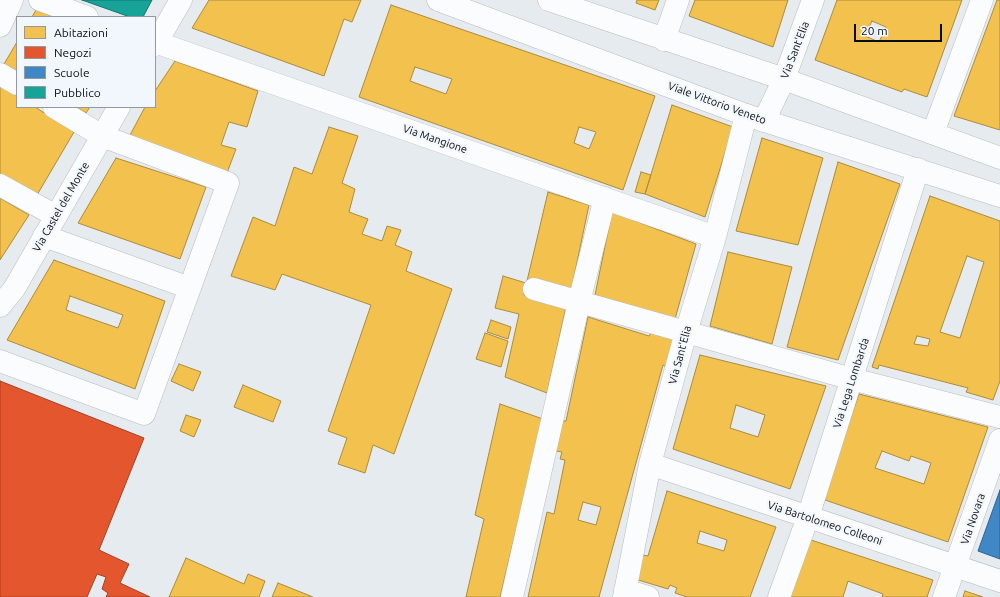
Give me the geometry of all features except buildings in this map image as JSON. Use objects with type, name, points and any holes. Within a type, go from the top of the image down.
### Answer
[{"type":"street","points":[[0,26],[12,0]]},
{"type":"street","points":[[40,0],[84,16]]},
{"type":"street","points":[[156,41],[181,0]]},
{"type":"street","name":"Viale Vittorio Veneto","points":[[438,0],[755,118],[1000,196]]},
{"type":"street","points":[[549,0],[664,40],[784,79],[1000,158]]},
{"type":"street","points":[[664,40],[678,0]]},
{"type":"street","name":"Via Sant'Elia","points":[[625,593],[650,464],[686,332],[715,237],[755,118],[784,79],[813,0]]},
{"type":"street","points":[[932,133],[982,0]]},
{"type":"street","name":"Via Mangione","points":[[156,43],[715,237]]},
{"type":"street","points":[[0,74],[16,83]]},
{"type":"street","points":[[0,361],[144,414],[228,183],[102,136],[56,108]]},
{"type":"street","name":"Via Castel del Monte","points":[[0,305],[14,289],[118,108]]},
{"type":"street","name":"Via Lega Lombarda","points":[[779,597],[808,517],[918,169]]},
{"type":"street","points":[[0,185],[56,216]]},
{"type":"street","points":[[512,597],[579,302],[605,198]]},
{"type":"street","points":[[44,236],[190,288]]},
{"type":"street","points":[[534,289],[852,379],[1000,417]]},
{"type":"street","name":"Via Novara","points":[[944,597],[1000,440]]},
{"type":"street","name":"Via Bartolomeo Colleoni","points":[[650,464],[1000,581]]},
{"type":"street","points":[[625,593],[648,597]]}]
